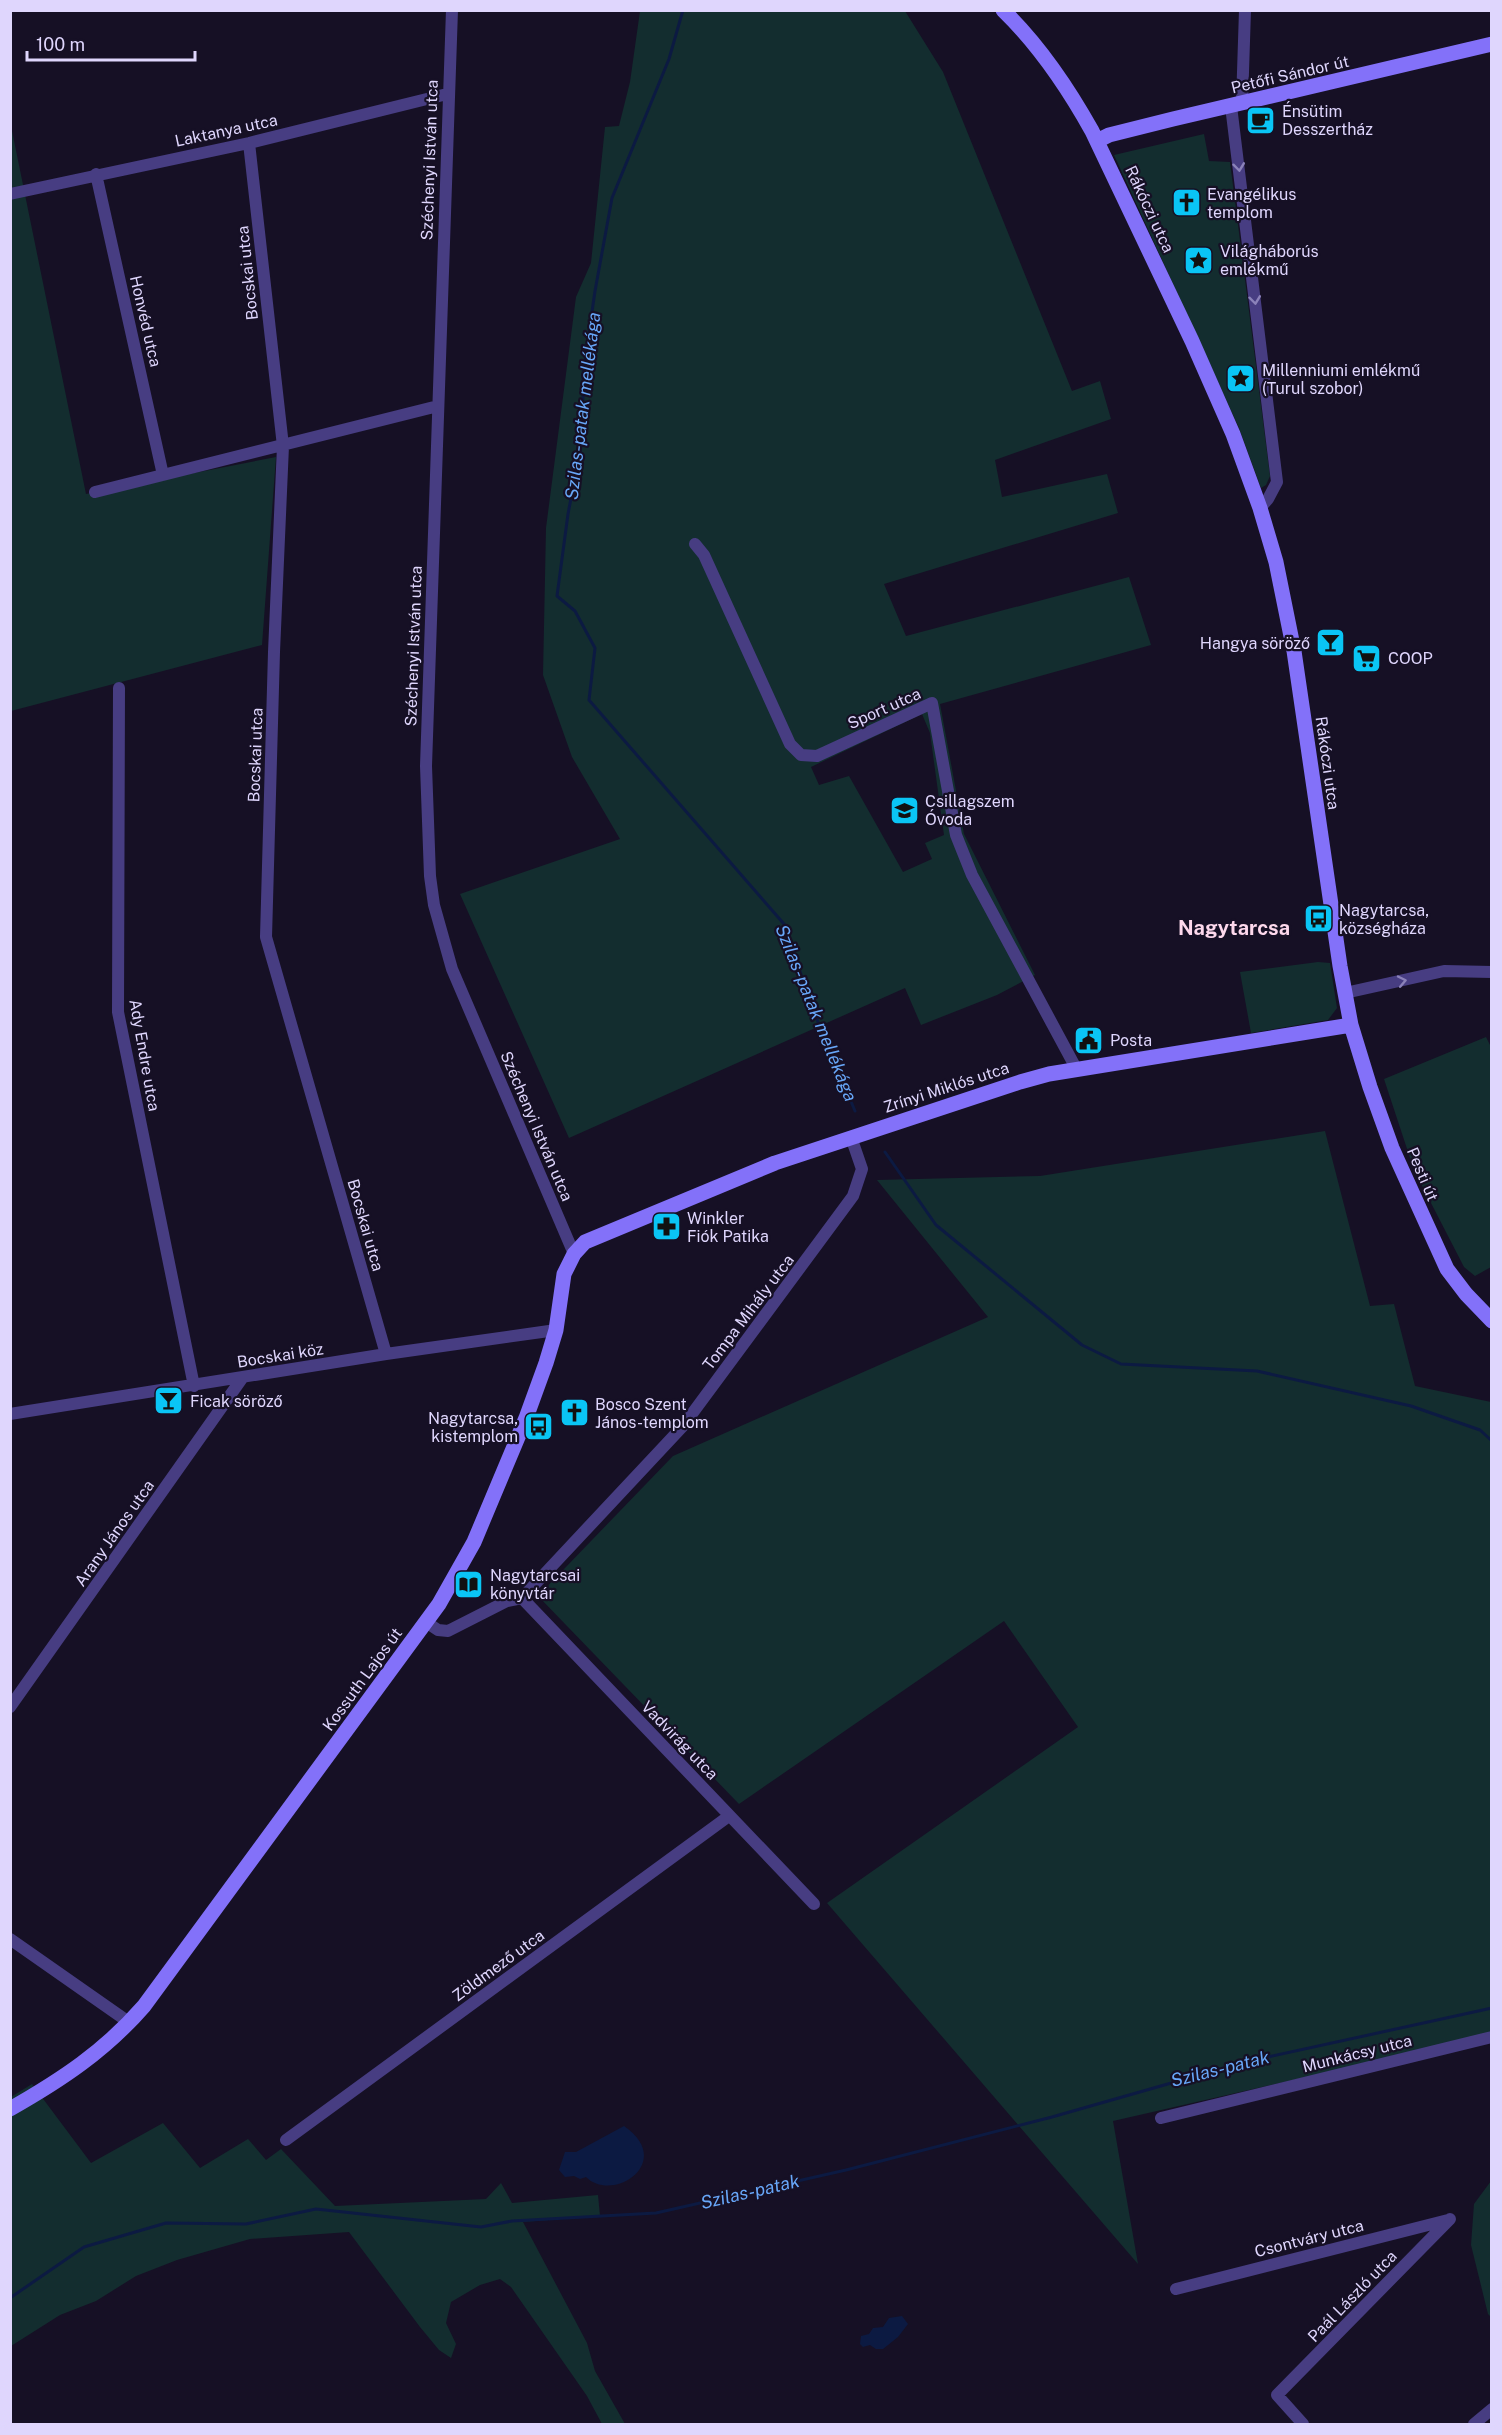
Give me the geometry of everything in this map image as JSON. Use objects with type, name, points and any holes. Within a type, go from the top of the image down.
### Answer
[{"type":"main road","name":"Rákóczi utca","points":[[1003,10],[1032,40],[1061,80],[1097,141],[1233,434],[1260,508],[1276,562],[1294,651],[1351,1025]]},
{"type":"main road","name":"Petőfi Sándor út","points":[[1097,141],[1109,135],[1491,44]]},
{"type":"main road","name":"Zrínyi Miklós utca","points":[[574,1254],[585,1242],[775,1163],[1020,1082],[1077,1070],[1351,1025]]},
{"type":"main road","name":"Pesti út","points":[[1351,1025],[1392,1148],[1447,1269],[1491,1321]]},
{"type":"main road","name":"Kossuth Lajos út","points":[[10,2109],[78,2069],[130,2023],[439,1604],[474,1542],[526,1418],[556,1330],[564,1274],[574,1254]]},
{"type":"street","name":"Széchenyi István utca","points":[[452,10],[447,94],[426,766],[431,886],[452,969],[574,1254]]},
{"type":"street","points":[[1245,10],[1237,105],[1277,482],[1260,508]]},
{"type":"street","name":"Laktanya utca","points":[[10,194],[249,143],[447,94]]},
{"type":"street","name":"Bocskai utca","points":[[249,143],[283,446],[266,937],[386,1354]]},
{"type":"street","name":"Honvéd utca","points":[[96,174],[163,475]]},
{"type":"street","points":[[95,492],[438,406]]},
{"type":"street","name":"Sport utca","points":[[695,544],[704,555],[790,744],[801,755],[817,756],[932,703],[959,846],[972,875],[1077,1070]]},
{"type":"street","name":"Ady Endre utca","points":[[119,688],[118,1012],[194,1386]]},
{"type":"street","points":[[1345,993],[1444,971],[1491,972]]},
{"type":"street","name":"Tompa Mihály utca","points":[[426,1622],[438,1630],[448,1630],[507,1601],[522,1598],[683,1426],[853,1197],[862,1169],[854,1136]]},
{"type":"street","name":"Bocskai köz","points":[[10,1414],[386,1354],[556,1330]]},
{"type":"street","name":"Arany János utca","points":[[10,1707],[243,1377]]},
{"type":"street","name":"Vadvirág utca","points":[[522,1598],[814,1905]]},
{"type":"street","name":"Zöldmező utca","points":[[286,2140],[729,1816]]},
{"type":"street","points":[[10,1939],[130,2023]]},
{"type":"street","name":"Munkácsy utca","points":[[1161,2118],[1491,2037]]},
{"type":"street","name":"Csontváry utca","points":[[1176,2289],[1450,2219]]},
{"type":"street","name":"Paál László utca","points":[[1303,2424],[1277,2395],[1450,2219]]},
{"type":"street","points":[[1474,2424],[1491,2409]]},
{"type":"green space","points":[[640,11],[905,11],[943,72],[1072,391],[1100,381],[1111,419],[995,460],[1002,497],[1107,474],[1118,513],[884,584],[906,636],[1129,577],[1151,645],[940,704],[964,834],[1035,975],[997,995],[921,1025],[905,988],[569,1138],[460,894],[620,839],[572,757],[543,675],[546,528],[576,297],[591,263],[605,127],[619,126],[630,82]],"holes":[[[922,714],[930,733],[944,835],[925,843],[932,859],[903,872],[849,776],[819,785],[811,767]]]},
{"type":"green space","points":[[10,121],[86,494],[276,457],[262,645],[11,711]]},
{"type":"green space","points":[[1204,134],[1209,161],[1230,162],[1270,476],[1266,485],[1261,488],[1239,428],[1114,155]]},
{"type":"green space","points":[[1318,962],[1330,963],[1337,1008],[1328,1020],[1251,1033],[1240,972]]},
{"type":"green space","points":[[1486,1037],[1492,1049],[1491,1267],[1475,1276],[1464,1267],[1414,1170],[1384,1079]]},
{"type":"green space","points":[[1325,1131],[1370,1306],[1394,1304],[1415,1386],[1491,1402],[1491,2035],[1113,2121],[1138,2264],[827,1903],[1078,1727],[1004,1621],[739,1804],[538,1596],[673,1456],[988,1317],[877,1180],[1040,1176]]},
{"type":"green space","points":[[32,2084],[91,2163],[163,2123],[200,2168],[248,2139],[266,2160],[281,2149],[335,2206],[486,2199],[501,2183],[512,2203],[598,2195],[600,2216],[523,2222],[587,2343],[595,2371],[625,2424],[602,2424],[587,2396],[511,2287],[500,2279],[480,2285],[451,2302],[446,2323],[456,2344],[451,2358],[439,2350],[420,2327],[349,2232],[250,2239],[177,2260],[136,2276],[96,2301],[60,2315],[11,2346],[11,2097]]},
{"type":"green space","points":[[1491,2181],[1491,2317],[1488,2314],[1471,2245],[1474,2204]]},
{"type":"water","points":[[624,2126],[638,2140],[644,2153],[642,2165],[635,2175],[624,2182],[611,2185],[598,2184],[586,2177],[580,2179],[574,2176],[565,2177],[559,2170],[565,2152],[576,2152]]},
{"type":"water","points":[[902,2316],[908,2324],[898,2337],[883,2349],[876,2349],[870,2345],[863,2347],[860,2344],[861,2336],[869,2334],[873,2328],[883,2327],[889,2318]]},
{"type":"waterway","name":"Szilas-patak mellékága","points":[[683,10],[669,59],[612,198],[583,374],[583,436],[568,514],[557,596],[575,611],[595,648],[589,700],[784,924],[813,1010],[855,1111]]},
{"type":"waterway","name":"Szilas-patak mellékága","points":[[885,1152],[936,1225],[1082,1345],[1121,1364],[1257,1371],[1411,1406],[1480,1430],[1492,1441]]},
{"type":"waterway","name":"Szilas-patak","points":[[10,2298],[84,2247],[166,2223],[246,2224],[316,2209],[481,2227],[512,2221],[656,2213],[846,2170],[1052,2117],[1245,2062],[1492,2008]]},
{"type":"place","name":"Énsütim Desszertház","points":[[1261,120]]},
{"type":"place","name":"Evangélikus templom","points":[[1186,203]]},
{"type":"place","name":"Világháborús emlékmű","points":[[1199,260]]},
{"type":"place","name":"Millenniumi emlékmű (Turul szobor)","points":[[1241,379]]},
{"type":"place","name":"Hangya söröző","points":[[1331,643]]},
{"type":"place","name":"COOP","points":[[1367,658]]},
{"type":"place","name":"Csillagszem Óvoda","points":[[904,810]]},
{"type":"place","name":"Nagytarcsa, községháza","points":[[1318,919]]},
{"type":"place","name":"Posta","points":[[1089,1040]]},
{"type":"place","name":"Winkler Fiók Patika","points":[[666,1227]]},
{"type":"place","name":"Ficak söröző","points":[[169,1401]]},
{"type":"place","name":"Bosco Szent János-templom","points":[[574,1413]]},
{"type":"place","name":"Nagytarcsa, kistemplom","points":[[539,1427]]},
{"type":"place","name":"Nagytarcsai könyvtár","points":[[469,1584]]},
{"type":"district","name":"Nagytarcsa","points":[[1234,928]]}]
